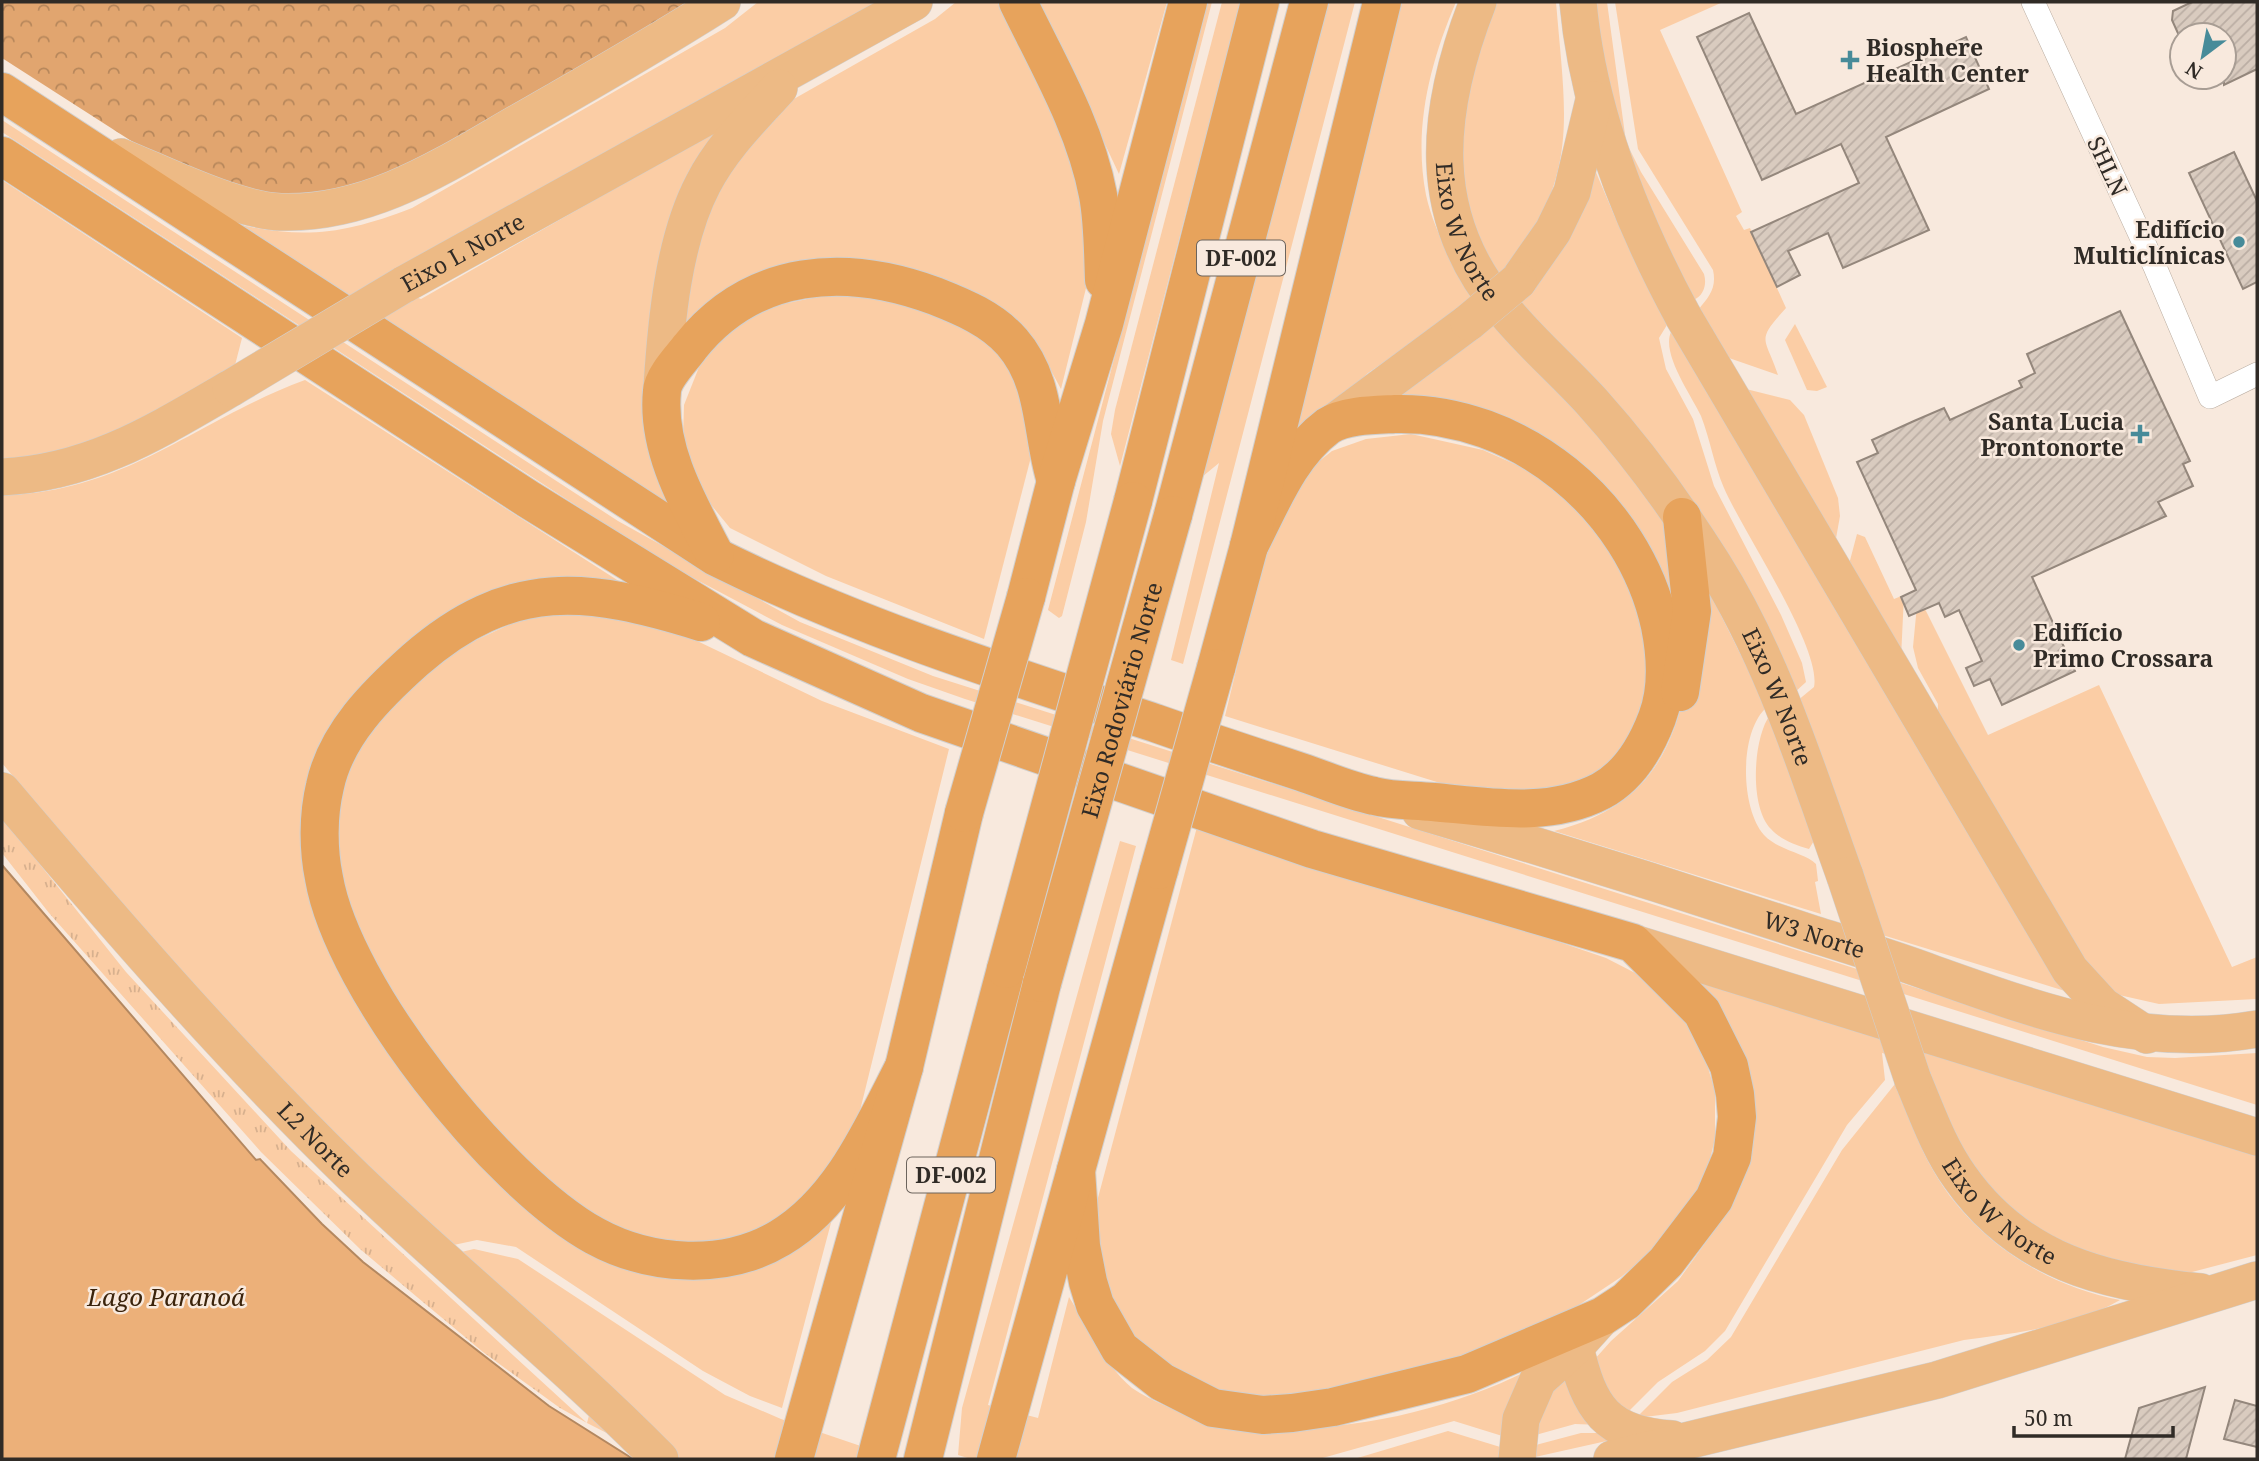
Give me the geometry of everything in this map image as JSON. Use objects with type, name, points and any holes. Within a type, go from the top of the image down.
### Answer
[{"type":"highway","points":[[1018,2],[1077,126],[1098,195],[1104,324]]},
{"type":"highway","points":[[794,1459],[904,1066],[964,813],[1056,481],[1104,324],[1188,2]]},
{"type":"highway","name":"Eixo Rodoviário Norte","points":[[876,1459],[1133,501],[1260,2]]},
{"type":"highway","name":"Eixo Rodoviário Norte","points":[[923,1459],[1042,983],[1173,515],[1309,2]]},
{"type":"highway","points":[[996,1459],[1250,546],[1382,2]]},
{"type":"highway","points":[[2,92],[716,556],[776,586],[916,644],[1376,797],[1525,809],[1570,804],[1603,790],[1616,780],[1632,765],[1673,710],[1689,646],[1691,582],[1682,517]]},
{"type":"highway","points":[[2,156],[528,499],[753,638]]},
{"type":"highway","points":[[716,556],[676,476],[661,415],[662,387],[703,331],[733,306],[766,288],[805,278],[834,276],[899,285],[975,314],[1012,341],[1037,386],[1046,424],[1047,450],[1056,481]]},
{"type":"highway","points":[[1250,546],[1281,483],[1304,447],[1333,423],[1375,415],[1440,417],[1478,426],[1522,444],[1585,491],[1616,525],[1643,570],[1654,600],[1665,659],[1662,705],[1648,741]]},
{"type":"highway","points":[[904,1066],[845,1174],[818,1206],[780,1238],[747,1252],[687,1262],[626,1249],[597,1237],[545,1203],[489,1148],[441,1091],[393,1027],[366,983],[346,942],[324,881],[320,843],[325,785],[346,738],[382,690],[436,642],[467,622],[520,602],[548,596],[583,595],[642,604],[753,638],[921,713],[1312,849],[1633,943],[1702,1012],[1729,1066],[1737,1117],[1732,1157],[1714,1199],[1666,1262],[1626,1301],[1603,1316],[1467,1374],[1376,1398],[1293,1413],[1263,1415],[1213,1408],[1163,1382],[1139,1366],[1121,1349],[1108,1330],[1088,1282],[1081,1246],[1076,1170]]},
{"type":"main road","points":[[68,134],[176,180],[253,206],[278,212],[310,212],[345,206],[373,199],[426,174],[671,36],[722,2]]},
{"type":"main road","name":"Eixo L Norte","points":[[2,477],[49,471],[133,444],[403,285],[915,2]]},
{"type":"main road","name":"Eixo W Norte","points":[[1478,2],[1461,46],[1446,110],[1442,160],[1451,217],[1476,273],[1503,310],[1593,404],[1682,517],[1740,613],[1777,693],[1845,876],[1913,1080],[1936,1135],[1959,1176],[1996,1220],[2038,1250],[2091,1274],[2128,1284],[2216,1294]]},
{"type":"main road","points":[[1578,2],[1581,42],[1594,99],[1641,232],[1664,282],[2070,970],[2103,1006],[2147,1035]]},
{"type":"main road","points":[[662,387],[665,335],[682,243],[702,185],[727,146],[798,67]]},
{"type":"main road","points":[[1333,423],[1469,322],[1518,281],[1553,231],[1572,192],[1594,99]]},
{"type":"main road","name":"L2 Norte","points":[[2,790],[112,921],[244,1065],[373,1195],[609,1407],[660,1459]]},
{"type":"main road","name":"W3 Norte","points":[[1376,797],[1645,878],[2050,1015],[2147,1035],[2233,1034],[2257,1029]]},
{"type":"main road","points":[[1633,943],[2257,1137]]},
{"type":"main road","points":[[1612,1459],[1937,1380],[2257,1280]]},
{"type":"main road","points":[[1517,1459],[1521,1419],[1538,1380],[1575,1347],[1603,1316]]},
{"type":"main road","points":[[1575,1347],[1592,1402],[1617,1425],[1637,1435],[1687,1440]]},
{"type":"street","name":"SHLN","points":[[2034,2],[2155,267],[2210,397],[2257,373]]},
{"type":"green space","points":[[2,2],[704,2],[426,164],[287,202],[164,162],[2,58]]},
{"type":"green space","points":[[758,2],[880,2],[389,287],[421,299],[733,121],[684,202],[677,511],[233,223],[281,231],[324,232],[366,224],[412,208],[725,28]]},
{"type":"green space","points":[[956,2],[1003,2],[1074,144],[1090,272],[1061,389],[1035,341],[872,263],[681,339],[703,205],[785,104],[935,19]]},
{"type":"green space","points":[[1038,2],[1167,2],[1119,174]]},
{"type":"green space","points":[[1208,2],[1212,2],[1103,421],[1086,522],[1062,616],[1059,618],[1048,610]]},
{"type":"green space","points":[[1222,2],[1241,2],[1120,466],[1111,434],[1115,410]]},
{"type":"green space","points":[[1323,2],[1355,2],[1183,664],[1171,660],[1219,463],[1197,481]]},
{"type":"green space","points":[[1399,2],[1456,2],[1439,48],[1426,96],[1422,170],[1434,223],[1473,302],[1368,373],[1276,465]]},
{"type":"green space","points":[[1491,2],[1556,2],[1564,116],[1556,179],[1544,211],[1525,244],[1499,280],[1459,192],[1461,77]]},
{"type":"green space","points":[[1590,2],[1607,2],[1626,142],[1641,172],[1704,274],[1704,289],[1700,296],[1693,300],[1633,185]]},
{"type":"green space","points":[[1615,2],[1723,2],[1660,30],[1742,212],[1736,216],[1744,230],[1750,228],[1786,308],[1766,334],[1767,346],[1778,375],[1729,358],[1698,310],[1713,287],[1713,270],[1638,149]]},
{"type":"green space","points":[[2,120],[618,521],[800,622],[933,676],[2103,1047],[2147,1057],[2257,1053],[2257,1105],[965,699],[908,679],[782,625],[663,562],[2,132]]},
{"type":"green space","points":[[1595,170],[1618,224],[1670,320],[1659,338],[1666,369],[1693,419],[1714,486],[1781,615],[1802,663],[1806,682],[1794,693],[1519,301]]},
{"type":"green space","points":[[2,180],[242,338],[233,373],[138,430],[2,466]]},
{"type":"green space","points":[[873,295],[984,332],[1025,383],[1032,453],[984,639],[826,576],[730,528],[699,490],[683,439],[684,405],[703,357],[714,343],[763,308],[822,296]]},
{"type":"green space","points":[[1496,324],[1601,437],[1663,521],[1681,616],[1605,491],[1376,406]]},
{"type":"green space","points":[[1795,324],[1827,387],[1817,391],[1807,390],[1785,340]]},
{"type":"green space","points":[[1671,332],[2036,949],[2065,991],[1876,933],[1797,701],[1814,687],[1813,669],[1806,645],[1724,488],[1701,416],[1670,352]]},
{"type":"green space","points":[[305,380],[625,585],[595,578],[571,578],[335,725],[332,942],[615,1264],[832,1219],[782,1408],[750,1396],[703,1371],[516,1247],[477,1240],[449,1246],[332,1135],[106,889],[2,763],[2,495],[46,491],[86,482],[123,468],[266,396]]},
{"type":"green space","points":[[1742,388],[1790,400],[1804,415],[1838,498],[1840,516],[1835,544]]},
{"type":"green space","points":[[1411,434],[1483,450],[1519,466],[1555,489],[1605,540],[1633,587],[1653,688],[1638,737],[1577,794],[1469,792],[1225,716],[1267,543],[1300,476],[1332,451],[1366,439]]},
{"type":"green space","points":[[1857,534],[1865,537],[1894,599],[1904,595],[1901,658],[1848,568]]},
{"type":"green space","points":[[1703,579],[1767,707],[1751,733],[1747,751],[1750,807],[1764,835],[1816,864],[1818,881],[1815,882],[1821,914],[1554,831],[1598,815],[1631,794],[1655,767],[1672,735],[1683,700]]},
{"type":"green space","points":[[1918,595],[1988,735],[2099,685],[2232,967],[2257,957],[2257,999],[2159,1004],[2119,995],[2096,979],[1937,726],[1938,704],[1918,668],[1913,647]]},
{"type":"green space","points":[[551,613],[611,613],[693,639],[822,701],[949,749],[855,1131],[797,1213],[712,1247],[643,1241],[589,1214],[527,1162],[478,1113],[402,1013],[353,920],[339,875],[333,822],[353,755],[392,702],[457,649],[519,620]]},
{"type":"green space","points":[[1770,715],[1815,839],[1809,849],[1788,842],[1775,833],[1764,819],[1759,805],[1757,755],[1764,726]]},
{"type":"green space","points":[[2,817],[126,972],[291,1151],[587,1423],[560,1408],[483,1352],[360,1249],[261,1152],[49,913],[2,853]]},
{"type":"green space","points":[[1197,827],[1533,933],[1606,958],[1641,976],[1686,1021],[1705,1058],[1715,1091],[1715,1139],[1705,1179],[1652,1252],[1621,1277],[1540,1331],[1381,1391],[1223,1400],[1149,1359],[1106,1295],[1095,1209]]},
{"type":"green space","points":[[1120,841],[1136,846],[988,1405],[1038,1418],[1069,1297],[1105,1357],[1132,1388],[1177,1410],[1227,1423],[1281,1428],[1337,1426],[1393,1417],[1499,1384],[1544,1362],[1512,1439],[1454,1421],[1319,1459],[971,1459],[958,1455],[962,1408]]},
{"type":"green space","points":[[1660,962],[2257,1150],[2257,1255],[2192,1272],[2147,1273],[2041,1237],[1974,1179],[1923,1063],[1882,1053],[1885,1080],[1847,1125],[1725,1331],[1705,1351],[1658,1382],[1624,1416],[1590,1371],[1594,1360],[1611,1341],[1678,1281],[1721,1221],[1749,1130]]},
{"type":"green space","points":[[1895,1084],[1929,1163],[1945,1189],[1985,1234],[2035,1269],[2091,1293],[2120,1300],[2064,1323],[1964,1340],[1677,1413],[1636,1418],[1672,1382],[1707,1360],[1731,1337],[1842,1150]]},
{"type":"green space","points":[[474,1249],[518,1259],[725,1395],[781,1419],[899,1459],[658,1459],[587,1423],[599,1377],[457,1253]]},
{"type":"green space","points":[[1566,1371],[1601,1425],[1575,1424],[1532,1436],[1534,1417]]},
{"type":"green space","points":[[1448,1431],[1510,1450],[1510,1459],[1354,1459]]},
{"type":"green space","points":[[1581,1433],[1604,1433],[1620,1438],[1535,1457],[1532,1446]]},
{"type":"water","name":"Lago Paranoá","points":[[2,865],[256,1160],[260,1159],[322,1224],[363,1262],[549,1406],[633,1459],[2,1459]]},
{"type":"building","points":[[2192,2],[2257,2],[2257,69],[2238,78],[2238,21],[2172,21],[2173,11]]},
{"type":"building","points":[[1749,13],[1796,114],[1966,37],[1989,89],[1886,137],[1929,230],[1843,268],[1828,233],[1788,251],[1800,275],[1777,287],[1751,232],[1859,183],[1841,144],[1762,180],[1697,37]]},
{"type":"building","name":"Edifício Multiclínicas","points":[[2234,152],[2257,201],[2257,282],[2243,289],[2189,173]]},
{"type":"building","points":[[2120,311],[2190,461],[2183,464],[2193,486],[2158,502],[2166,516],[2032,577],[2075,671],[2002,705],[1990,679],[1974,686],[1966,668],[1982,661],[1959,610],[1945,617],[1939,603],[1909,616],[1901,597],[1916,590],[1857,462],[1878,453],[1872,440],[1944,408],[1950,420],[2022,387],[2019,381],[2035,373],[2027,354]]},
{"type":"building","points":[[2205,1387],[2186,1459],[2125,1459],[2139,1408]]},
{"type":"building","points":[[2235,1400],[2257,1406],[2257,1447],[2224,1439]]},
{"type":"place","name":"Biosphere Health Center","points":[[1850,60]]},
{"type":"place","name":"Edifício Multiclínicas","points":[[2239,242]]},
{"type":"place","name":"Santa Lucia Prontonorte","points":[[2140,434]]},
{"type":"place","name":"Edifício Primo Crossara","points":[[2019,645]]}]
